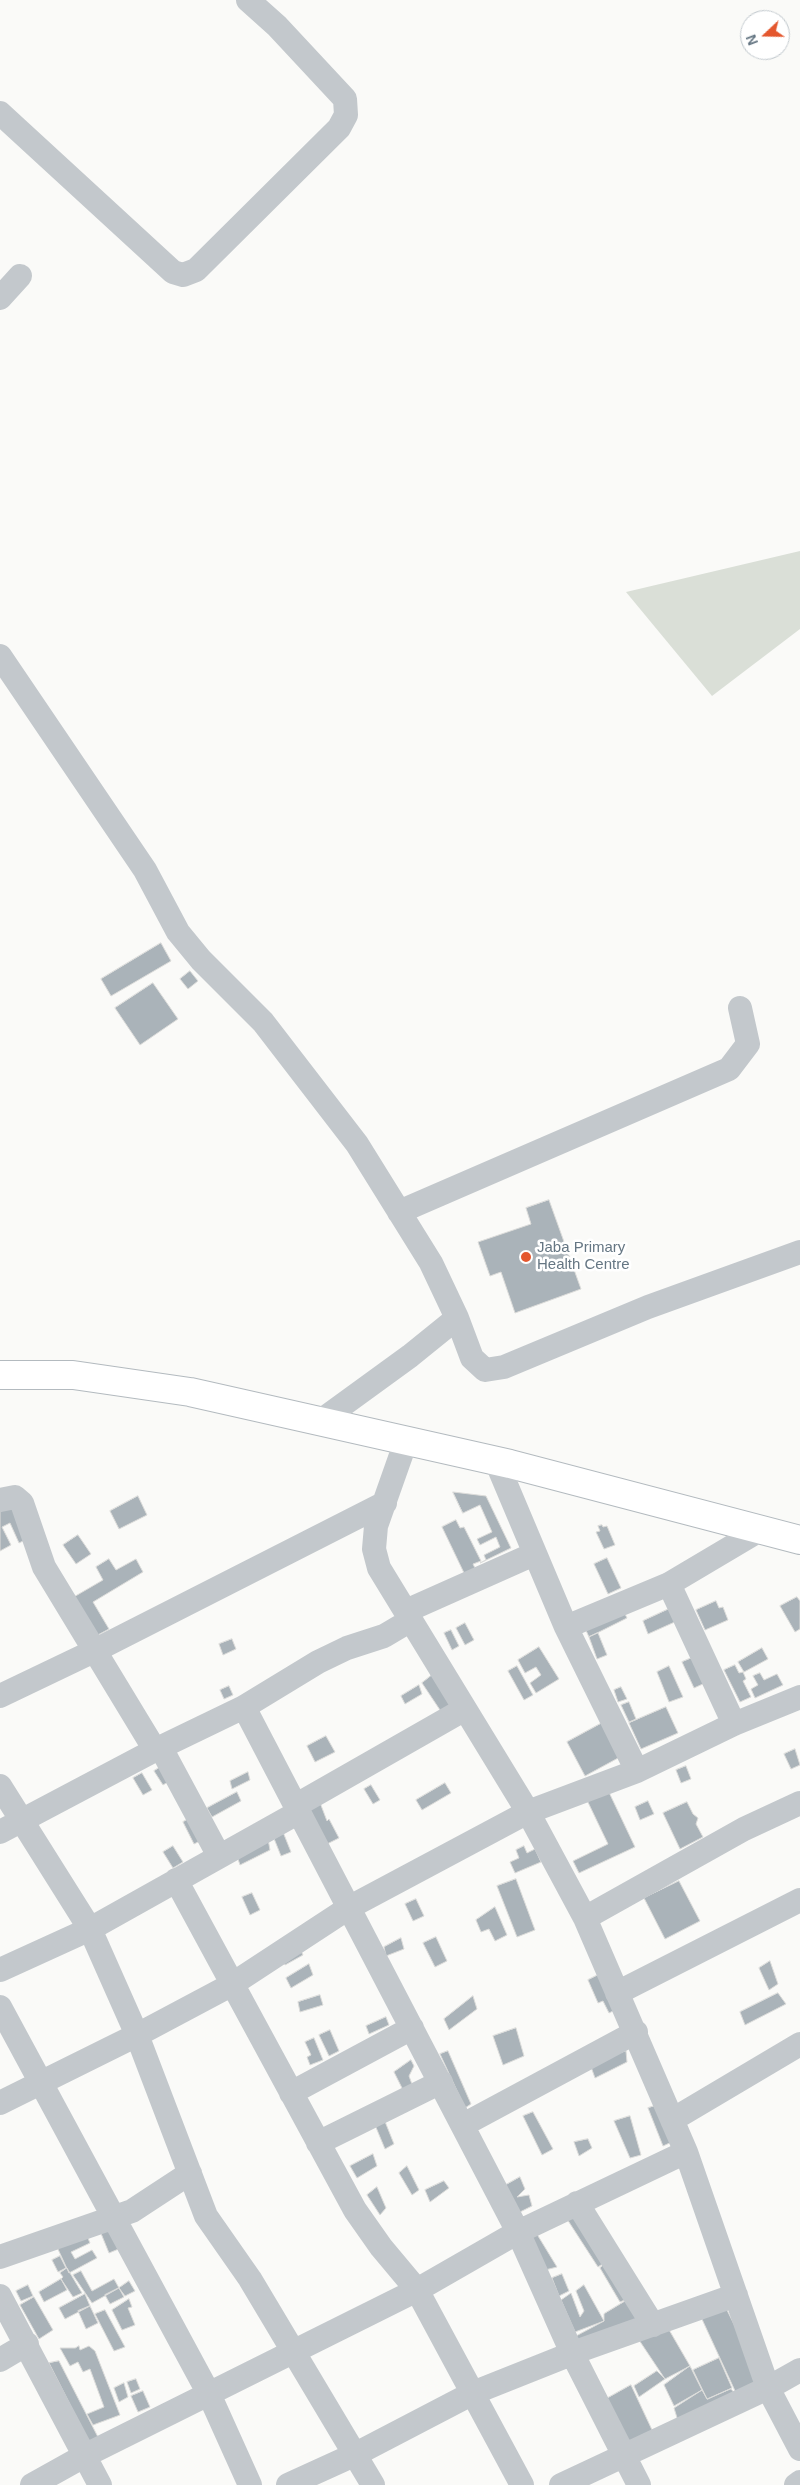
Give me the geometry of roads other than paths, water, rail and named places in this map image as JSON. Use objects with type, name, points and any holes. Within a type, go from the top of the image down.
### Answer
[{"type":"main road","points":[[0,1375],[73,1375],[190,1392],[322,1420],[496,1461],[800,1540]]},
{"type":"street","points":[[0,113],[173,272],[183,275],[196,270],[339,128],[346,115],[345,99],[277,26],[248,0]]},
{"type":"street","points":[[0,298],[20,276]]},
{"type":"street","points":[[0,656],[145,870],[178,932],[201,960],[263,1022],[357,1144],[431,1263],[457,1318],[472,1358],[485,1370],[504,1367],[648,1308],[800,1252]]},
{"type":"street","points":[[399,1212],[729,1069],[748,1044],[740,1008]]},
{"type":"street","points":[[322,1420],[410,1356],[457,1318]]},
{"type":"street","points":[[406,1441],[376,1526],[374,1549],[379,1568],[528,1812],[585,1918],[636,2032],[686,2152],[768,2388],[800,2448]]},
{"type":"street","points":[[496,1461],[566,1627],[636,1771]]},
{"type":"street","points":[[0,1500],[15,1497],[22,1503],[44,1567],[94,1651],[158,1749],[219,1856]]},
{"type":"street","points":[[0,1696],[94,1651],[385,1503]]},
{"type":"street","points":[[566,1627],[669,1584],[760,1530]]},
{"type":"street","points":[[0,1832],[158,1749],[244,1707],[318,1662],[347,1648],[384,1636],[409,1616],[534,1554]]},
{"type":"street","points":[[669,1584],[734,1724]]},
{"type":"street","points":[[0,2102],[137,2035],[231,1985],[350,1907],[528,1812],[636,1771],[734,1724],[800,1697]]},
{"type":"street","points":[[244,1707],[518,2232],[572,2353],[639,2485]]},
{"type":"street","points":[[0,1970],[90,1929],[219,1856],[466,1710]]},
{"type":"street","points":[[0,1786],[90,1929],[137,2035],[206,2216],[250,2280],[373,2485]]},
{"type":"street","points":[[585,1918],[744,1829],[800,1803]]},
{"type":"street","points":[[176,1880],[231,1985],[355,2210],[381,2247],[417,2290],[522,2485]]},
{"type":"street","points":[[617,1993],[800,1900]]},
{"type":"street","points":[[0,2007],[209,2394],[250,2485]]},
{"type":"street","points":[[291,2094],[412,2028]]},
{"type":"street","points":[[463,2126],[636,2032]]},
{"type":"street","points":[[672,2120],[800,2044]]},
{"type":"street","points":[[318,2143],[441,2082]]},
{"type":"street","points":[[32,2485],[84,2456],[417,2290],[518,2232],[686,2152]]},
{"type":"street","points":[[0,2257],[132,2211],[190,2173]]},
{"type":"street","points":[[577,2204],[652,2325]]},
{"type":"street","points":[[288,2485],[356,2454],[473,2393],[572,2353],[736,2295]]},
{"type":"street","points":[[0,2296],[100,2485]]},
{"type":"street","points":[[0,2360],[26,2344]]},
{"type":"street","points":[[561,2485],[624,2458],[768,2388],[800,2370]]},
{"type":"street","points":[[796,2485],[800,2482]]},
{"type":"place","name":"Jaba Primary Health Centre","points":[[526,1257]]}]
